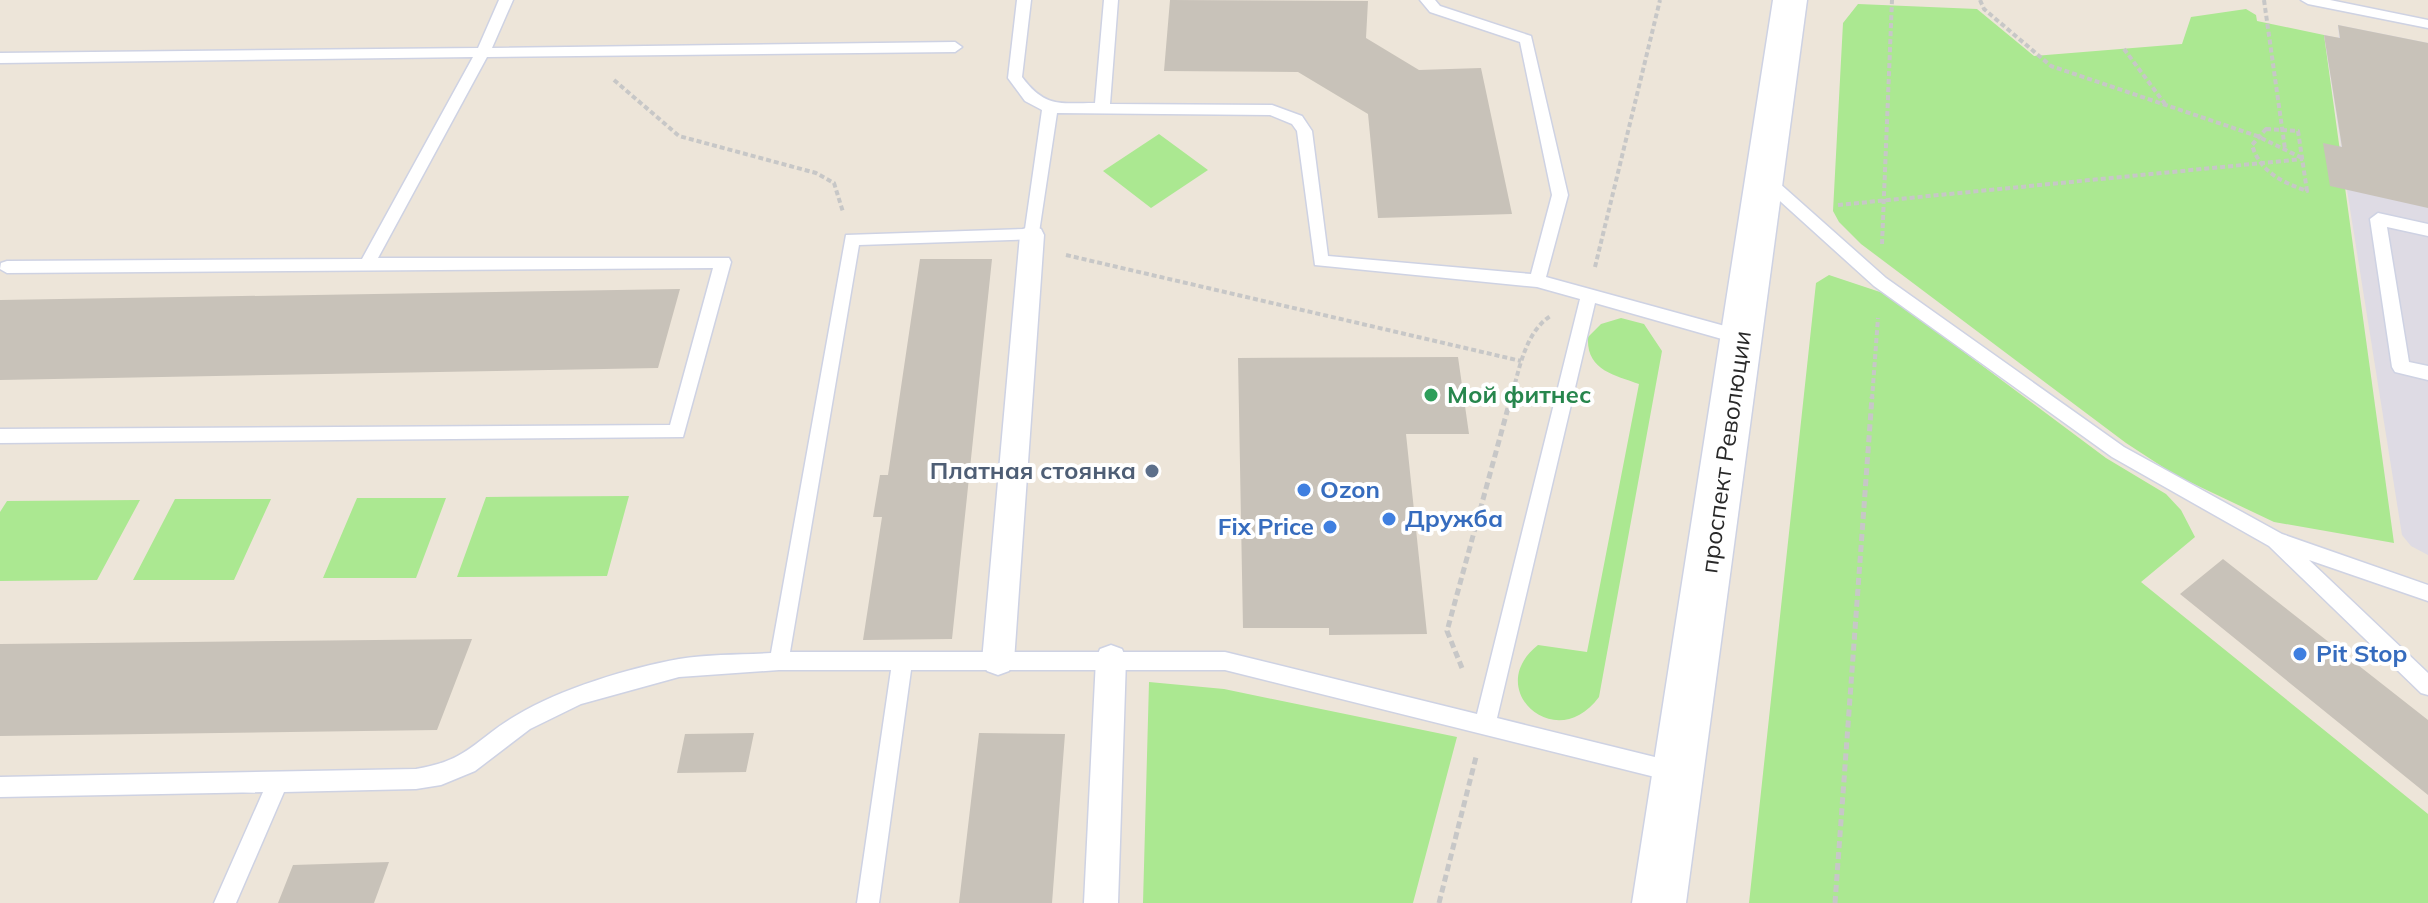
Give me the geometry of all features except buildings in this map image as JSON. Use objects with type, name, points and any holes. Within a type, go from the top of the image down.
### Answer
[{"type":"main road","name":"проспект Революции","points":[[1659,903],[1790,0]]},
{"type":"street","points":[[998,661],[1032,235]]},
{"type":"street","points":[[1101,903],[1111,659]]},
{"type":"lane","points":[[367,264],[483,52],[506,0]]},
{"type":"lane","points":[[1024,0],[1015,78],[1030,98],[1050,108],[1272,110],[1286,114],[1304,131],[1321,261],[1537,281],[1743,338]]},
{"type":"lane","points":[[1102,110],[1111,0]]},
{"type":"lane","points":[[1427,0],[1435,9],[1526,39],[1560,195],[1537,281]]},
{"type":"lane","points":[[2308,0],[2428,24]]},
{"type":"lane","points":[[0,58],[955,47]]},
{"type":"lane","points":[[779,661],[852,239],[1032,235],[1050,108]]},
{"type":"lane","points":[[1765,179],[1880,282],[2118,452],[2276,540],[2428,593]]},
{"type":"lane","points":[[2428,230],[2378,219],[2401,367],[2428,373]]},
{"type":"lane","points":[[0,436],[677,432],[723,262],[7,267]]},
{"type":"lane","points":[[1485,724],[1589,294]]},
{"type":"lane","points":[[2276,540],[2428,686]]},
{"type":"lane","points":[[0,787],[416,779],[441,775],[468,764],[523,722],[578,696],[679,668],[779,661],[1225,661],[1678,773]]},
{"type":"lane","points":[[868,903],[902,662]]},
{"type":"lane","points":[[225,903],[278,782]]},
{"type":"path","points":[[1439,903],[1485,724],[1447,631],[1521,361],[1538,323],[1589,294],[1660,0]]},
{"type":"path","points":[[1835,903],[1880,282],[1892,0]]},
{"type":"path","points":[[1980,0],[1984,9],[2051,66],[2257,136],[2303,159]]},
{"type":"path","points":[[2264,0],[2286,150]]},
{"type":"path","points":[[2124,49],[2166,105]]},
{"type":"path","points":[[581,51],[679,136],[816,173],[834,183],[852,239]]},
{"type":"path","points":[[2266,129],[2298,131],[2307,191],[2286,184],[2262,165],[2252,145],[2257,136],[2266,129]]},
{"type":"path","points":[[1836,205],[2303,159]]},
{"type":"path","points":[[1063,254],[1521,361]]},
{"type":"shaded area","points":[[2338,25],[2428,43],[2428,555],[2411,546],[2402,535],[2347,190],[2330,186],[2324,143],[2341,146],[2324,35],[2339,38]]},
{"type":"green space","points":[[1858,4],[1977,9],[2034,56],[2182,44],[2191,17],[2246,9],[2256,15],[2257,21],[2324,35],[2394,543],[2274,522],[2175,475],[2126,443],[1861,244],[1839,222],[1833,211],[1843,23]]},
{"type":"green space","points":[[1159,134],[1208,170],[1151,208],[1103,171]]},
{"type":"green space","points":[[1829,275],[1886,294],[2106,458],[2166,494],[2181,510],[2195,537],[2141,582],[2428,814],[2428,903],[1749,903],[1816,283]]},
{"type":"green space","points":[[1621,318],[1644,324],[1662,351],[1599,697],[1582,714],[1563,720],[1546,718],[1531,710],[1521,696],[1518,680],[1523,662],[1538,645],[1587,652],[1639,384],[1603,370],[1592,357],[1588,337],[1601,324]]},
{"type":"green space","points":[[629,496],[607,576],[457,577],[486,497]]},
{"type":"green space","points":[[357,498],[446,498],[416,578],[323,578]]},
{"type":"green space","points":[[175,499],[271,499],[234,580],[133,580]]},
{"type":"green space","points":[[140,500],[97,580],[0,581],[0,512],[7,501]]},
{"type":"green space","points":[[1149,682],[1224,689],[1457,737],[1413,903],[1143,903]]},
{"type":"place","name":"Мой фитнес","points":[[1431,395]]},
{"type":"place","name":"Платная стоянка","points":[[1152,471]]},
{"type":"place","name":"Ozon","points":[[1304,490]]},
{"type":"place","name":"Дружба","points":[[1389,519]]},
{"type":"place","name":"Fix Price","points":[[1330,527]]},
{"type":"place","name":"Pit Stop","points":[[2300,654]]}]
